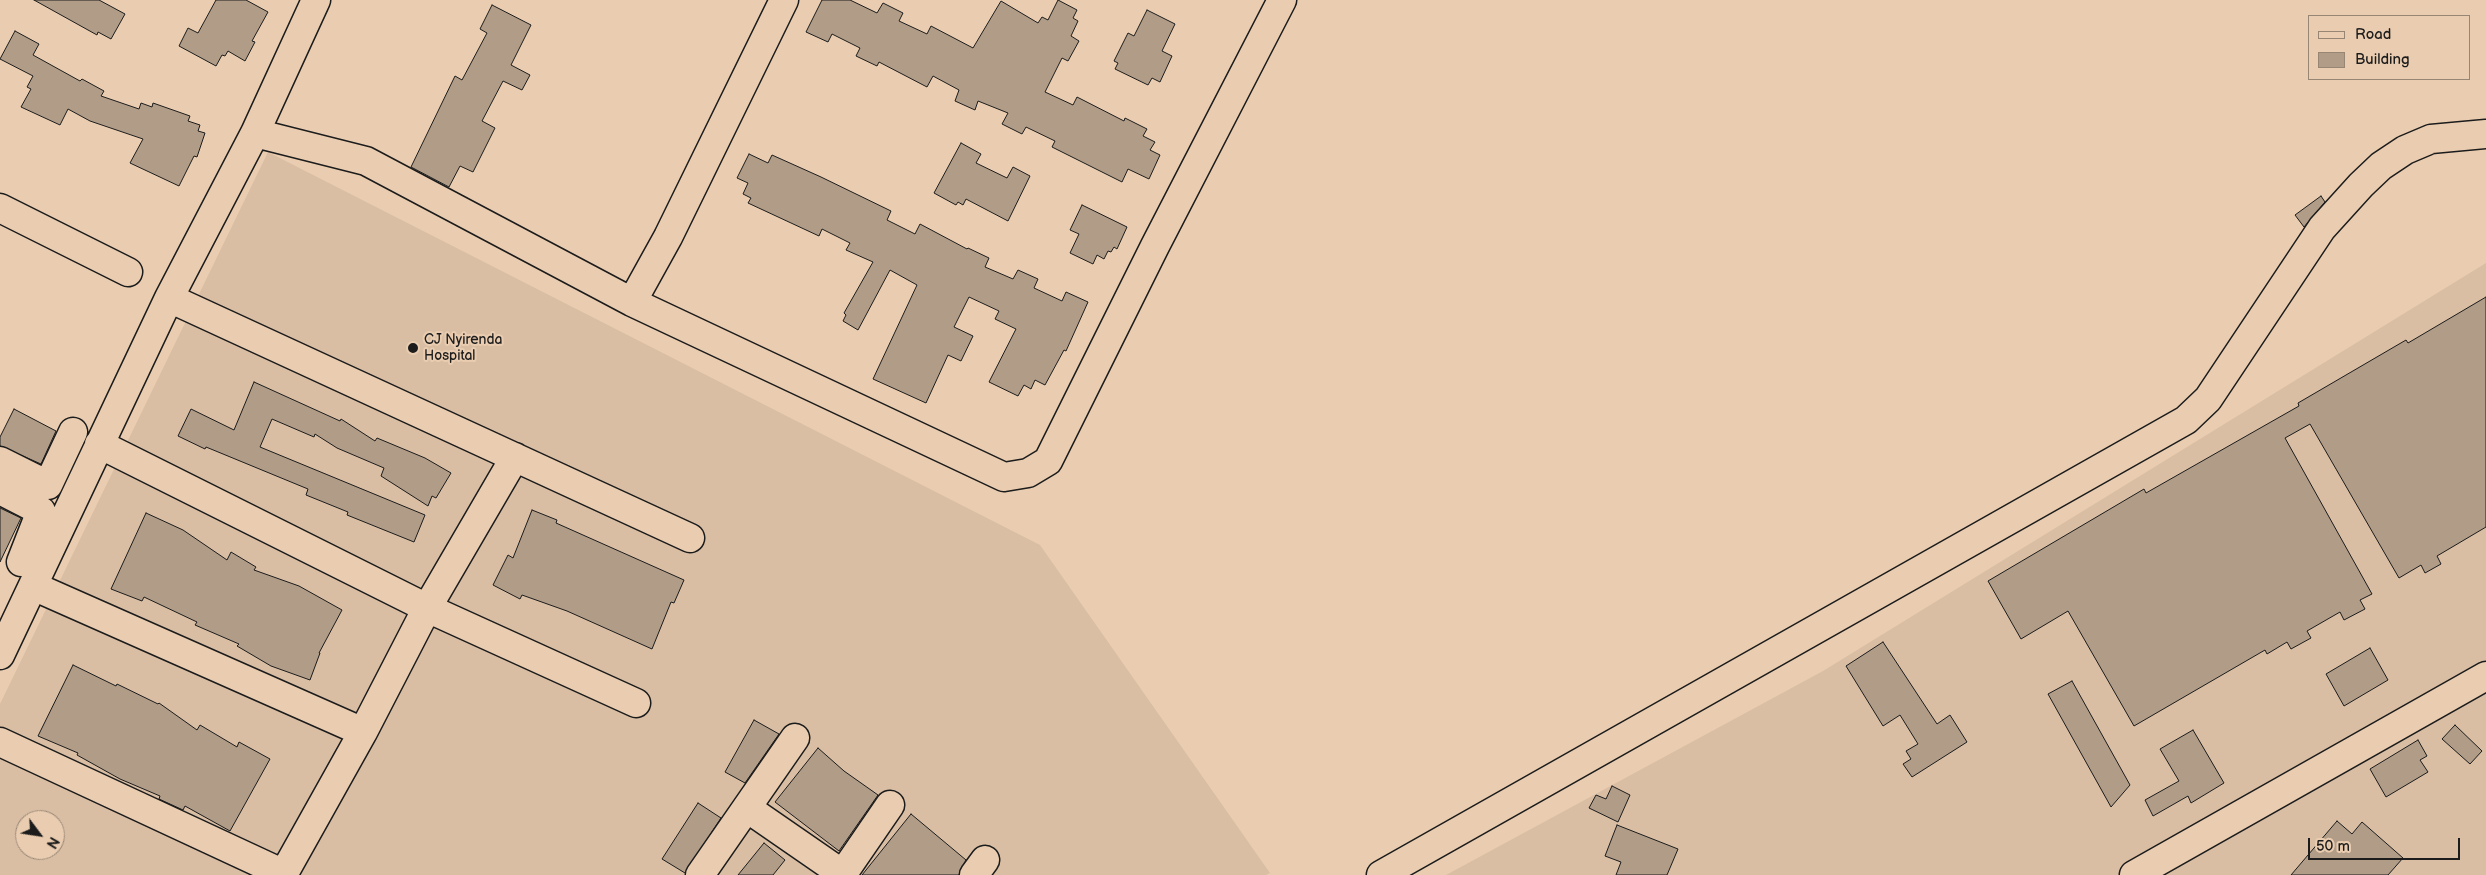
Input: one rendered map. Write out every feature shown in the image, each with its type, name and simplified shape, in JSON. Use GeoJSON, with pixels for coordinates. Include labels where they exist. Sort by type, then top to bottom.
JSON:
{"type":"FeatureCollection","features":[{"type":"Feature","properties":{"kind":"street"},"geometry":{"type":"LineString","coordinates":[[27,574],[99,444],[169,298],[255,132],[316,0]]}},
{"type":"Feature","properties":{"kind":"street"},"geometry":{"type":"LineString","coordinates":[[632,302],[668,238],[784,0]]}},
{"type":"Feature","properties":{"kind":"street"},"geometry":{"type":"LineString","coordinates":[[255,132],[366,161],[632,302],[1004,477],[1028,473],[1048,461],[1282,0]]}},
{"type":"Feature","properties":{"kind":"street"},"geometry":{"type":"LineString","coordinates":[[1381,875],[2186,420],[2208,400],[2322,228],[2361,185],[2405,150],[2431,139],[2486,134]]}},
{"type":"Feature","properties":{"kind":"street"},"geometry":{"type":"LineString","coordinates":[[0,208],[128,272]]}},
{"type":"Feature","properties":{"kind":"street"},"geometry":{"type":"LineString","coordinates":[[169,298],[690,538]]}},
{"type":"Feature","properties":{"kind":"street"},"geometry":{"type":"LineString","coordinates":[[0,461],[48,485],[73,432]]}},
{"type":"Feature","properties":{"kind":"street"},"geometry":{"type":"LineString","coordinates":[[99,444],[427,608],[636,703]]}},
{"type":"Feature","properties":{"kind":"street"},"geometry":{"type":"LineString","coordinates":[[0,742],[284,875],[363,732],[427,608],[515,456]]}},
{"type":"Feature","properties":{"kind":"street"},"geometry":{"type":"LineString","coordinates":[[0,490],[41,511],[27,574],[0,655]]}},
{"type":"Feature","properties":{"kind":"street"},"geometry":{"type":"LineString","coordinates":[[27,574],[363,732]]}},
{"type":"Feature","properties":{"kind":"street"},"geometry":{"type":"LineString","coordinates":[[2134,875],[2486,676]]}},
{"type":"Feature","properties":{"kind":"street"},"geometry":{"type":"LineString","coordinates":[[700,875],[795,738]]}},
{"type":"Feature","properties":{"kind":"street"},"geometry":{"type":"LineString","coordinates":[[748,808],[843,875],[890,805]]}},
{"type":"Feature","properties":{"kind":"shaded area","name":"CJ Nyirenda Hospital"},"geometry":{"type":"Polygon","coordinates":[[[268,152],[1040,545],[1270,873],[1266,875],[0,875],[0,704],[268,152]]]}},
{"type":"Feature","properties":{"kind":"shaded area"},"geometry":{"type":"Polygon","coordinates":[[[2486,263],[2486,875],[1446,875],[1823,671],[2486,263]]]}},
{"type":"Feature","properties":{"kind":"building"},"geometry":{"type":"Polygon","coordinates":[[[34,0],[99,0],[125,14],[111,39],[98,32],[97,35],[34,0]]]}},
{"type":"Feature","properties":{"kind":"building"},"geometry":{"type":"Polygon","coordinates":[[[216,0],[246,0],[268,12],[252,41],[255,42],[245,61],[228,51],[225,56],[222,55],[216,66],[179,46],[188,28],[198,33],[216,0]]]}},
{"type":"Feature","properties":{"kind":"building"},"geometry":{"type":"Polygon","coordinates":[[[822,0],[850,0],[877,13],[883,3],[903,13],[899,21],[927,34],[931,26],[973,48],[1001,1],[1038,23],[1042,17],[1048,20],[1058,0],[1077,10],[1073,18],[1078,21],[1071,36],[1079,41],[1068,61],[1062,58],[1045,92],[1073,105],[1077,97],[1124,121],[1125,118],[1147,129],[1143,136],[1155,142],[1150,150],[1160,155],[1149,179],[1128,169],[1122,182],[1052,147],[1055,141],[1026,127],[1022,134],[1002,124],[1008,113],[978,101],[975,110],[955,101],[959,90],[933,76],[927,87],[879,62],[877,66],[856,56],[860,48],[832,34],[828,42],[806,32],[822,0]]]}},
{"type":"Feature","properties":{"kind":"building"},"geometry":{"type":"Polygon","coordinates":[[[492,5],[531,25],[511,65],[530,75],[522,90],[503,81],[482,121],[495,128],[473,172],[460,166],[449,187],[411,167],[455,76],[462,80],[487,33],[480,29],[492,5]]]}},
{"type":"Feature","properties":{"kind":"building"},"geometry":{"type":"Polygon","coordinates":[[[1147,10],[1175,24],[1162,51],[1172,56],[1160,82],[1152,78],[1148,85],[1115,69],[1118,63],[1114,61],[1128,33],[1134,36],[1147,10]]]}},
{"type":"Feature","properties":{"kind":"building"},"geometry":{"type":"Polygon","coordinates":[[[15,31],[39,44],[33,55],[80,81],[82,79],[104,91],[101,96],[139,109],[141,103],[152,107],[153,103],[190,116],[188,121],[200,125],[198,131],[205,133],[197,157],[194,156],[179,186],[130,163],[143,139],[90,121],[68,109],[60,125],[21,107],[31,89],[27,87],[33,76],[0,59],[15,31]]]}},
{"type":"Feature","properties":{"kind":"building"},"geometry":{"type":"Polygon","coordinates":[[[961,143],[981,154],[976,163],[1007,178],[1013,167],[1030,176],[1008,221],[966,199],[963,205],[958,202],[956,205],[934,193],[961,143]]]}},
{"type":"Feature","properties":{"kind":"building"},"geometry":{"type":"Polygon","coordinates":[[[749,154],[768,163],[772,155],[821,177],[891,211],[887,220],[915,234],[920,224],[967,249],[989,258],[985,267],[1013,279],[1018,270],[1038,279],[1034,288],[1062,301],[1066,292],[1088,302],[1066,351],[1064,350],[1045,385],[1035,380],[1031,389],[1024,385],[1018,396],[989,382],[1016,329],[995,319],[999,311],[969,297],[954,327],[973,336],[961,361],[948,355],[926,403],[873,379],[917,285],[890,270],[858,330],[843,321],[846,315],[844,313],[873,262],[846,250],[850,243],[822,229],[819,236],[748,203],[751,198],[743,194],[748,183],[737,178],[749,154]]]}},
{"type":"Feature","properties":{"kind":"building"},"geometry":{"type":"Polygon","coordinates":[[[2321,196],[2325,202],[2304,227],[2295,215],[2321,196]]]}},
{"type":"Feature","properties":{"kind":"building"},"geometry":{"type":"Polygon","coordinates":[[[1082,205],[1127,227],[1117,249],[1114,247],[1111,252],[1108,251],[1104,259],[1097,255],[1093,264],[1070,253],[1079,234],[1070,230],[1082,205]]]}},
{"type":"Feature","properties":{"kind":"building"},"geometry":{"type":"Polygon","coordinates":[[[2486,297],[2486,527],[2437,556],[2441,564],[2425,573],[2421,565],[2399,578],[2310,424],[2285,438],[2372,594],[2360,600],[2365,609],[2344,620],[2340,612],[2307,631],[2311,638],[2291,649],[2287,642],[2267,654],[2265,650],[2134,726],[2068,611],[2021,639],[1988,581],[2144,489],[2146,493],[2299,406],[2298,403],[2406,340],[2408,343],[2486,297]]]}},
{"type":"Feature","properties":{"kind":"building"},"geometry":{"type":"Polygon","coordinates":[[[254,382],[340,421],[341,419],[375,441],[377,438],[425,458],[451,473],[436,498],[432,496],[428,506],[381,476],[384,468],[337,448],[315,434],[314,437],[272,419],[260,447],[425,515],[414,542],[347,515],[348,512],[306,495],[308,489],[206,447],[205,449],[178,436],[191,409],[234,430],[254,382]]]}},
{"type":"Feature","properties":{"kind":"building"},"geometry":{"type":"Polygon","coordinates":[[[14,409],[56,431],[41,464],[0,446],[0,437],[14,409]]]}},
{"type":"Feature","properties":{"kind":"building"},"geometry":{"type":"Polygon","coordinates":[[[0,508],[21,518],[0,562],[0,508]]]}},
{"type":"Feature","properties":{"kind":"building"},"geometry":{"type":"Polygon","coordinates":[[[532,510],[557,520],[556,523],[684,580],[674,603],[671,602],[652,649],[567,611],[522,595],[520,599],[493,585],[508,555],[513,558],[532,510]]]}},
{"type":"Feature","properties":{"kind":"building"},"geometry":{"type":"Polygon","coordinates":[[[146,513],[183,530],[227,560],[231,552],[256,567],[254,570],[299,586],[342,610],[319,653],[310,680],[271,666],[237,646],[239,644],[195,625],[197,622],[144,597],[142,601],[111,589],[146,513]]]}},
{"type":"Feature","properties":{"kind":"building"},"geometry":{"type":"Polygon","coordinates":[[[1883,642],[1937,724],[1950,715],[1967,742],[1912,777],[1903,764],[1911,759],[1906,751],[1918,744],[1900,715],[1883,726],[1846,666],[1883,642]]]}},
{"type":"Feature","properties":{"kind":"building"},"geometry":{"type":"Polygon","coordinates":[[[2370,648],[2388,680],[2344,706],[2326,674],[2370,648]]]}},
{"type":"Feature","properties":{"kind":"building"},"geometry":{"type":"Polygon","coordinates":[[[73,665],[116,686],[117,684],[159,703],[197,730],[200,725],[237,747],[239,742],[270,759],[230,831],[185,806],[183,810],[159,799],[160,796],[120,779],[77,755],[78,753],[38,736],[73,665]]]}},
{"type":"Feature","properties":{"kind":"building"},"geometry":{"type":"Polygon","coordinates":[[[2072,681],[2130,785],[2111,807],[2048,694],[2072,681]]]}},
{"type":"Feature","properties":{"kind":"building"},"geometry":{"type":"Polygon","coordinates":[[[754,720],[779,734],[745,783],[725,772],[754,720]]]}},
{"type":"Feature","properties":{"kind":"building"},"geometry":{"type":"Polygon","coordinates":[[[2455,725],[2482,751],[2470,764],[2442,739],[2455,725]]]}},
{"type":"Feature","properties":{"kind":"building"},"geometry":{"type":"Polygon","coordinates":[[[2193,730],[2224,783],[2191,803],[2188,796],[2153,816],[2145,800],[2179,781],[2160,749],[2193,730]]]}},
{"type":"Feature","properties":{"kind":"building"},"geometry":{"type":"Polygon","coordinates":[[[2418,740],[2427,756],[2420,760],[2428,772],[2386,797],[2370,769],[2418,740]]]}},
{"type":"Feature","properties":{"kind":"building"},"geometry":{"type":"Polygon","coordinates":[[[818,748],[844,771],[878,795],[839,851],[775,802],[818,748]]]}},
{"type":"Feature","properties":{"kind":"building"},"geometry":{"type":"Polygon","coordinates":[[[1612,786],[1630,795],[1618,822],[1589,808],[1596,795],[1606,799],[1612,786]]]}},
{"type":"Feature","properties":{"kind":"building"},"geometry":{"type":"Polygon","coordinates":[[[698,803],[721,818],[685,873],[662,859],[698,803]]]}},
{"type":"Feature","properties":{"kind":"building"},"geometry":{"type":"Polygon","coordinates":[[[911,814],[966,860],[959,875],[862,875],[911,814]]]}},
{"type":"Feature","properties":{"kind":"building"},"geometry":{"type":"Polygon","coordinates":[[[2337,821],[2352,834],[2362,822],[2403,858],[2388,875],[2291,875],[2337,821]]]}},
{"type":"Feature","properties":{"kind":"building"},"geometry":{"type":"Polygon","coordinates":[[[1617,825],[1678,849],[1667,875],[1616,875],[1621,862],[1605,856],[1617,825]]]}},
{"type":"Feature","properties":{"kind":"building"},"geometry":{"type":"Polygon","coordinates":[[[764,843],[785,860],[773,875],[738,875],[764,843]]]}},
{"type":"Feature","properties":{"kind":"place","name":"CJ Nyirenda Hospital"},"geometry":{"type":"Point","coordinates":[413,348]}}]}
